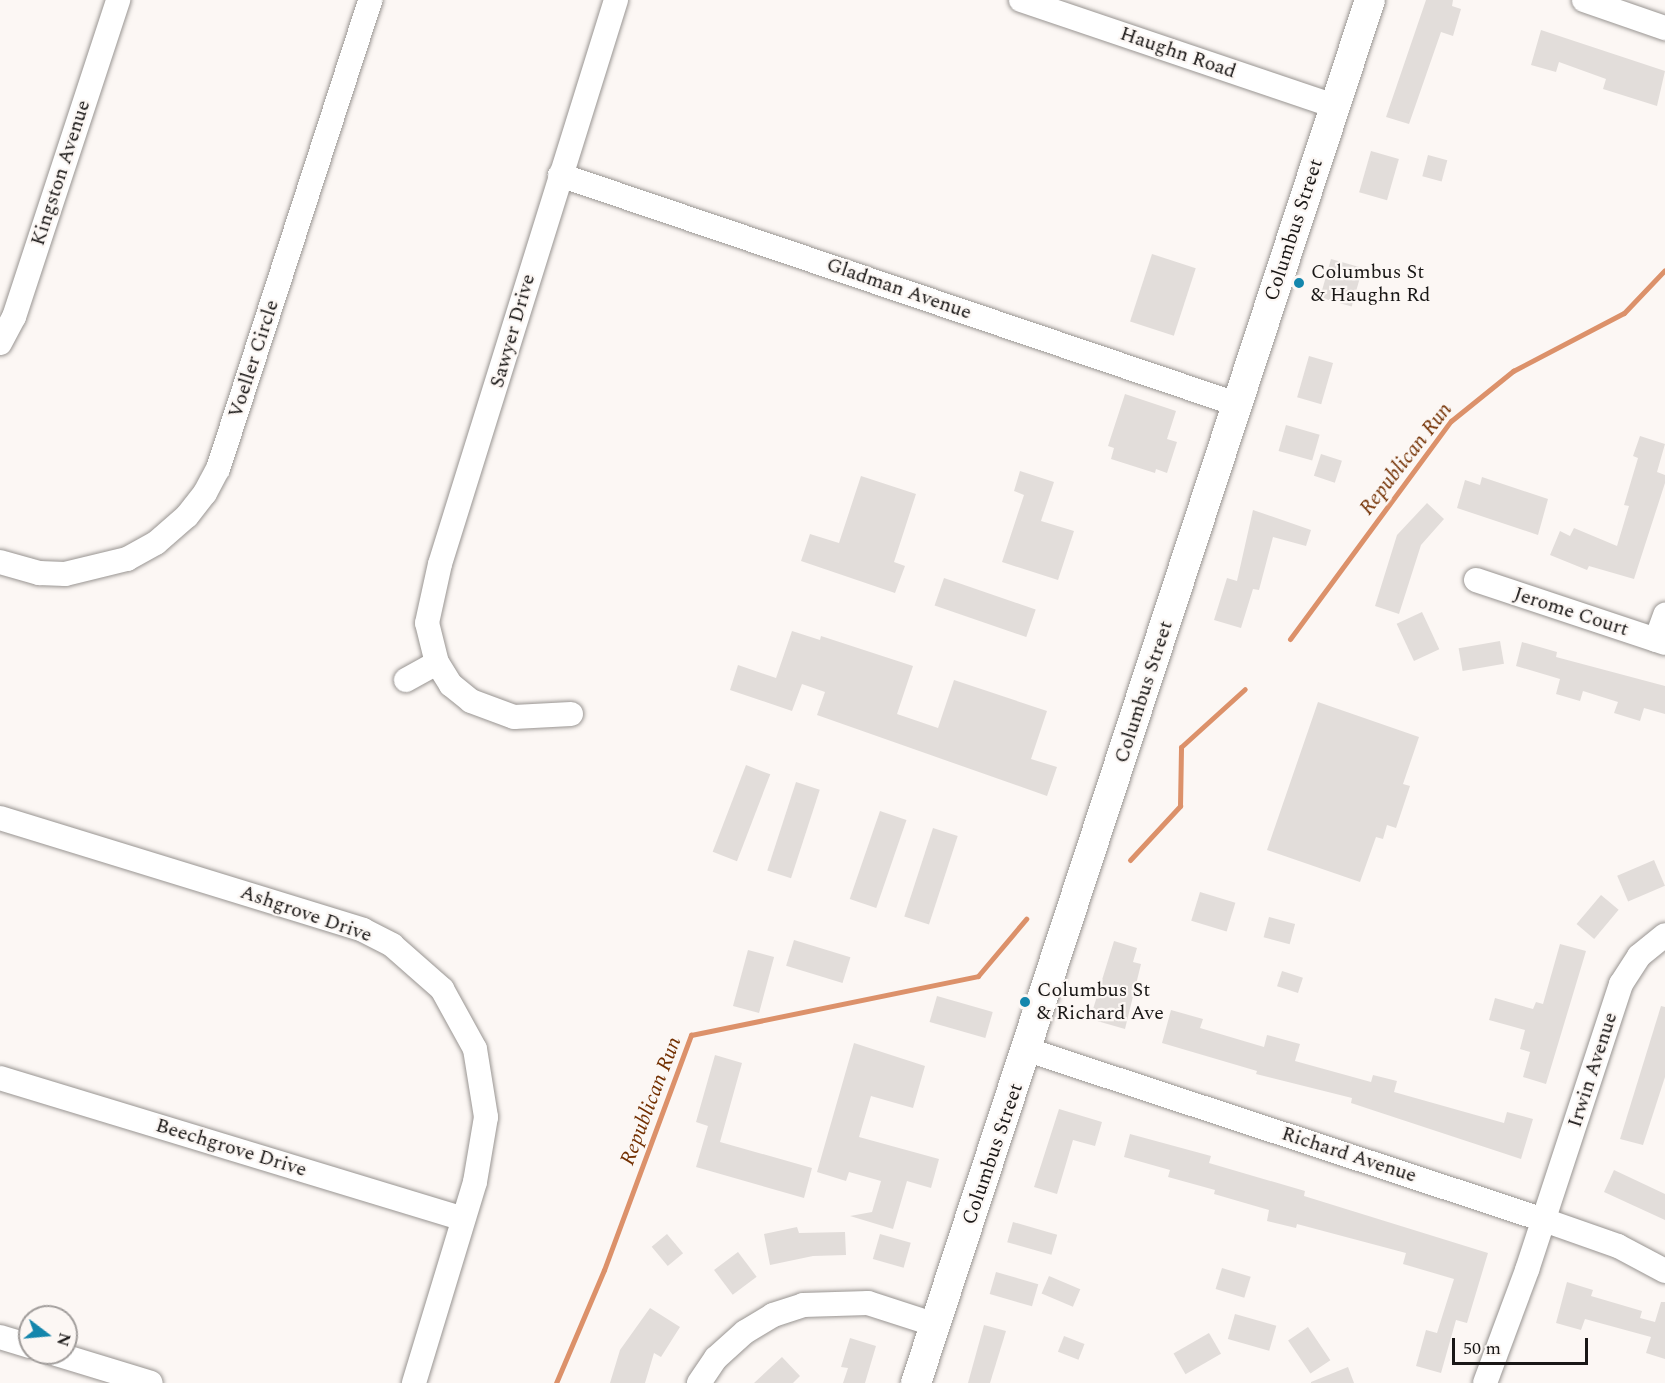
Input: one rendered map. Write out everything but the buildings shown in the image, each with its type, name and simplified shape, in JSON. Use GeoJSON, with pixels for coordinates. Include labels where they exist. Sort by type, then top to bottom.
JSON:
{"type":"FeatureCollection","features":[{"type":"Feature","properties":{"kind":"main road","name":"Columbus Street"},"geometry":{"type":"LineString","coordinates":[[916,1383],[1028,1050],[1236,404],[1370,0]]}},
{"type":"Feature","properties":{"kind":"street","name":"Kingston Avenue"},"geometry":{"type":"LineString","coordinates":[[0,343],[14,317],[118,0]]}},
{"type":"Feature","properties":{"kind":"street","name":"Voeller Circle"},"geometry":{"type":"LineString","coordinates":[[0,562],[39,573],[65,574],[127,559],[156,543],[187,516],[205,493],[218,469],[370,0]]}},
{"type":"Feature","properties":{"kind":"street","name":"Sawyer Drive"},"geometry":{"type":"LineString","coordinates":[[437,663],[428,636],[429,608],[560,175],[616,0]]}},
{"type":"Feature","properties":{"kind":"street","name":"Haughn Road"},"geometry":{"type":"LineString","coordinates":[[1021,0],[1334,106]]}},
{"type":"Feature","properties":{"kind":"street"},"geometry":{"type":"LineString","coordinates":[[1584,0],[1665,28]]}},
{"type":"Feature","properties":{"kind":"street","name":"Gladman Avenue"},"geometry":{"type":"LineString","coordinates":[[560,175],[1236,404]]}},
{"type":"Feature","properties":{"kind":"street","name":"Jerome Court"},"geometry":{"type":"LineString","coordinates":[[1476,580],[1661,641]]}},
{"type":"Feature","properties":{"kind":"street"},"geometry":{"type":"LineString","coordinates":[[1661,641],[1665,615]]}},
{"type":"Feature","properties":{"kind":"street"},"geometry":{"type":"LineString","coordinates":[[406,680],[437,663],[461,694],[493,711],[514,717],[571,714]]}},
{"type":"Feature","properties":{"kind":"street","name":"Ashgrove Drive"},"geometry":{"type":"LineString","coordinates":[[0,818],[363,930],[392,945],[418,965],[442,989],[475,1049],[483,1085],[483,1151],[414,1383]]}},
{"type":"Feature","properties":{"kind":"street","name":"Irwin Avenue"},"geometry":{"type":"LineString","coordinates":[[1485,1383],[1544,1220],[1621,984],[1639,956],[1665,935]]}},
{"type":"Feature","properties":{"kind":"street","name":"Richard Avenue"},"geometry":{"type":"LineString","coordinates":[[1028,1050],[1544,1220],[1618,1246],[1665,1271]]}},
{"type":"Feature","properties":{"kind":"street","name":"Beechgrove Drive"},"geometry":{"type":"LineString","coordinates":[[0,1078],[462,1218]]}},
{"type":"Feature","properties":{"kind":"street"},"geometry":{"type":"LineString","coordinates":[[699,1383],[716,1358],[744,1332],[773,1316],[803,1305],[868,1303],[936,1325]]}},
{"type":"Feature","properties":{"kind":"street"},"geometry":{"type":"LineString","coordinates":[[0,1337],[18,1342]]}},
{"type":"Feature","properties":{"kind":"street"},"geometry":{"type":"LineString","coordinates":[[78,1361],[151,1383]]}},
{"type":"Feature","properties":{"kind":"waterway","name":"Republican Run"},"geometry":{"type":"LineString","coordinates":[[1290,639],[1451,421],[1513,371],[1624,313],[1665,270]]}},
{"type":"Feature","properties":{"kind":"waterway","name":"Republican Run"},"geometry":{"type":"LineString","coordinates":[[1130,860],[1180,806],[1181,747],[1245,689]]}},
{"type":"Feature","properties":{"kind":"waterway","name":"Republican Run"},"geometry":{"type":"LineString","coordinates":[[556,1383],[604,1270],[691,1035],[978,976],[1026,919]]}},
{"type":"Feature","properties":{"kind":"place","name":"Columbus St & Haughn Rd"},"geometry":{"type":"Point","coordinates":[1299,283]}},
{"type":"Feature","properties":{"kind":"place","name":"Columbus St & Richard Ave"},"geometry":{"type":"Point","coordinates":[1025,1002]}}]}
